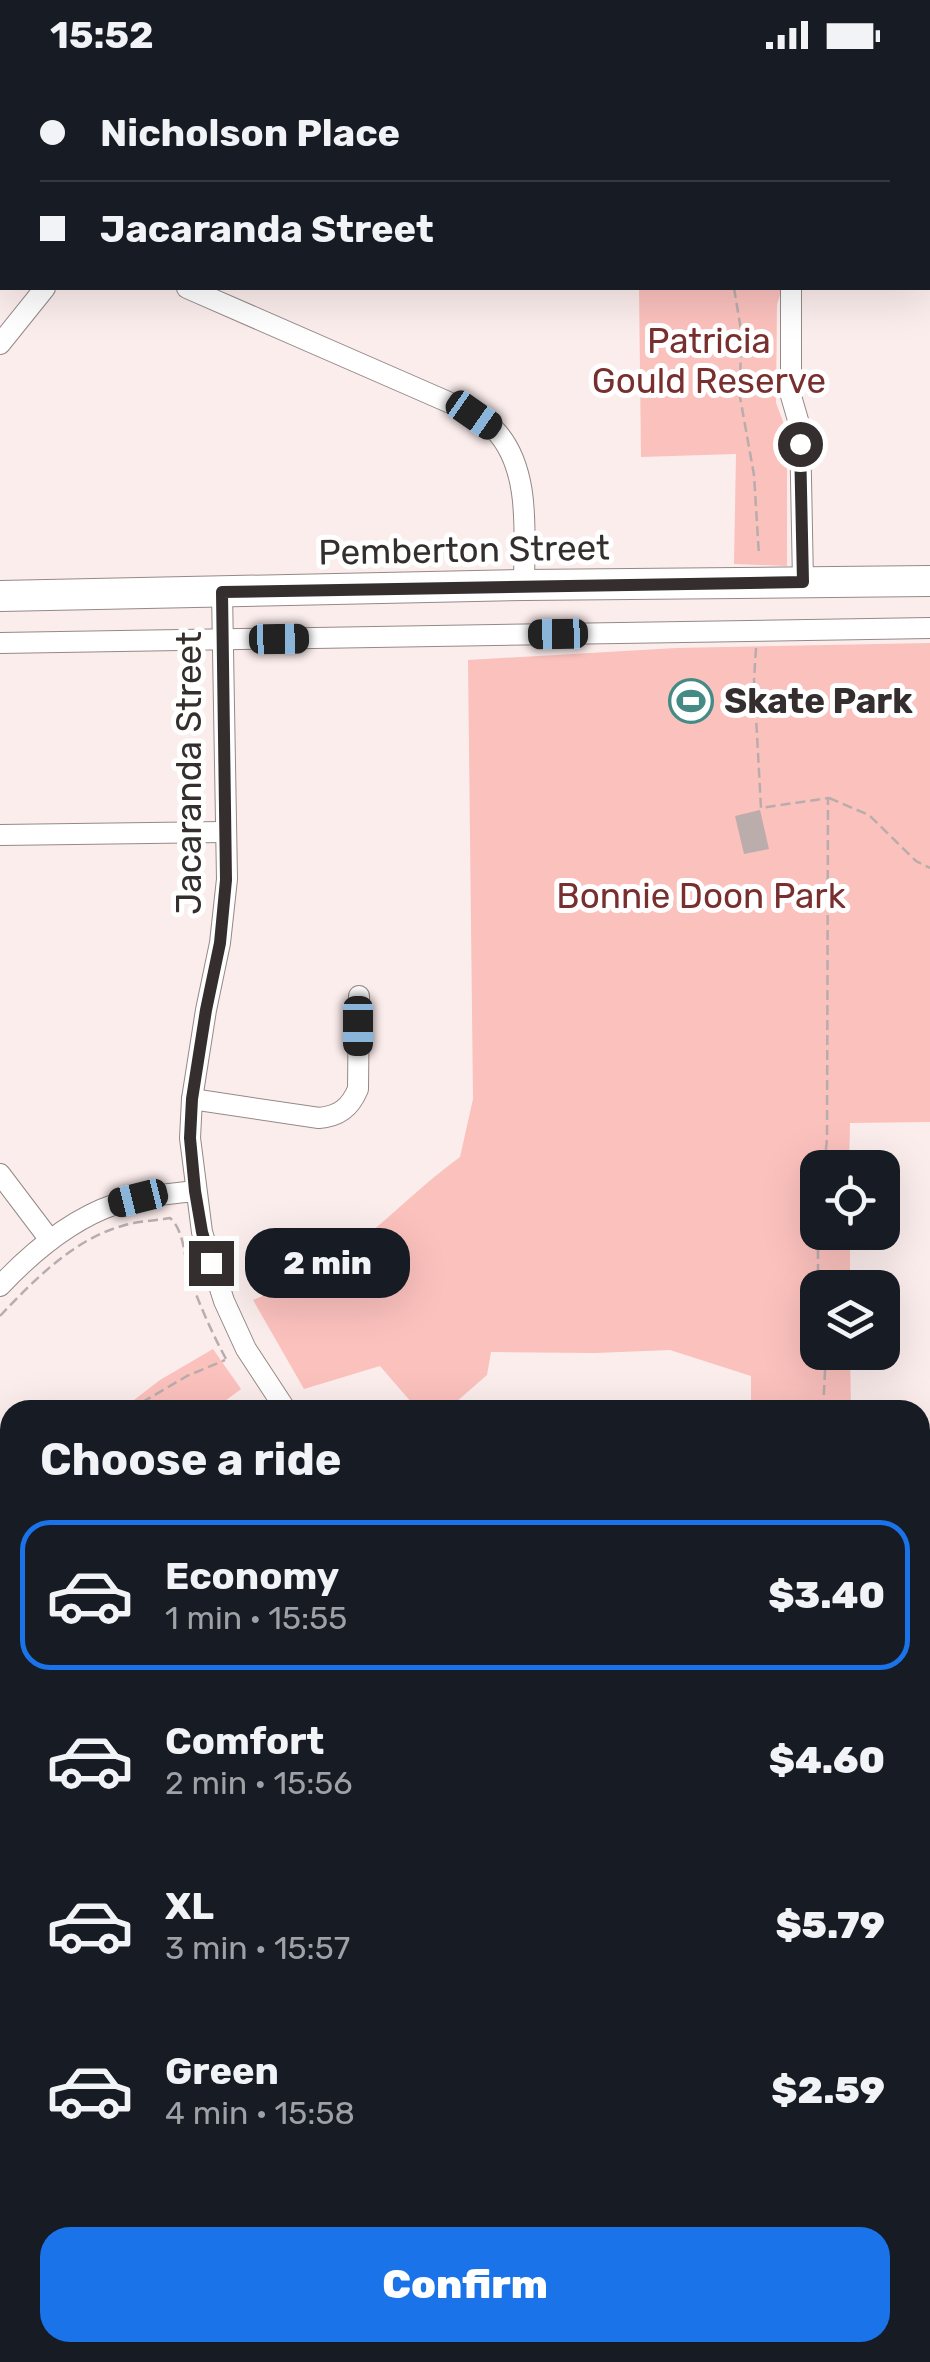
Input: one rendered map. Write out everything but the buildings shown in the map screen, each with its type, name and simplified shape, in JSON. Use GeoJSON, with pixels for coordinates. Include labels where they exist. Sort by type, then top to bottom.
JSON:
{"type":"FeatureCollection","features":[{"type":"Feature","properties":{"kind":"main road","name":"Pemberton Street"},"geometry":{"type":"LineString","coordinates":[[0,596],[930,581]]}},
{"type":"Feature","properties":{"kind":"street"},"geometry":{"type":"LineString","coordinates":[[0,344],[42,290]]}},
{"type":"Feature","properties":{"kind":"street"},"geometry":{"type":"LineString","coordinates":[[192,290],[454,405],[493,428],[509,448],[520,481],[524,586]]}},
{"type":"Feature","properties":{"kind":"street"},"geometry":{"type":"LineString","coordinates":[[791,290],[790,384],[800,427],[803,582]]}},
{"type":"Feature","properties":{"kind":"street","name":"Jacaranda Street"},"geometry":{"type":"LineString","coordinates":[[222,592],[225,908],[192,1099],[190,1138],[195,1191],[211,1263],[246,1349],[279,1400]]}},
{"type":"Feature","properties":{"kind":"street"},"geometry":{"type":"LineString","coordinates":[[0,643],[930,628]]}},
{"type":"Feature","properties":{"kind":"street"},"geometry":{"type":"LineString","coordinates":[[0,835],[224,832]]}},
{"type":"Feature","properties":{"kind":"street"},"geometry":{"type":"LineString","coordinates":[[192,1099],[319,1118],[347,1108],[358,1089],[359,996]]}},
{"type":"Feature","properties":{"kind":"street"},"geometry":{"type":"LineString","coordinates":[[0,1174],[50,1240]]}},
{"type":"Feature","properties":{"kind":"street"},"geometry":{"type":"LineString","coordinates":[[0,1286],[50,1240],[81,1218],[138,1198],[195,1191]]}},
{"type":"Feature","properties":{"kind":"path"},"geometry":{"type":"LineString","coordinates":[[734,290],[741,330],[740,397],[754,476],[759,562]]}},
{"type":"Feature","properties":{"kind":"path"},"geometry":{"type":"LineString","coordinates":[[758,630],[754,680],[761,808],[828,798],[869,815],[916,861],[930,868]]}},
{"type":"Feature","properties":{"kind":"path"},"geometry":{"type":"LineString","coordinates":[[826,1150],[828,798]]}},
{"type":"Feature","properties":{"kind":"path"},"geometry":{"type":"LineString","coordinates":[[0,1316],[69,1254],[96,1236],[122,1225],[170,1218],[178,1226],[189,1274],[226,1359]]}},
{"type":"Feature","properties":{"kind":"path"},"geometry":{"type":"LineString","coordinates":[[146,1400],[246,1349]]}},
{"type":"Feature","properties":{"kind":"path"},"geometry":{"type":"LineString","coordinates":[[823,1400],[825,1370]]}},
{"type":"Feature","properties":{"kind":"green space","name":"Patricia Gould Reserve"},"geometry":{"type":"Polygon","coordinates":[[[639,290],[781,290],[777,305],[776,403],[787,432],[787,566],[734,564],[736,454],[641,457],[639,290]]]}},
{"type":"Feature","properties":{"kind":"green space","name":"Bonnie Doon Park"},"geometry":{"type":"Polygon","coordinates":[[[930,643],[930,1122],[850,1123],[849,1150],[800,1150],[800,1250],[850,1250],[850,1270],[800,1270],[800,1370],[850,1370],[851,1400],[751,1400],[751,1376],[670,1350],[491,1352],[487,1375],[458,1400],[409,1400],[380,1366],[304,1389],[253,1300],[325,1267],[460,1157],[473,1099],[468,660],[676,648],[930,643]]]}},
{"type":"Feature","properties":{"kind":"green space"},"geometry":{"type":"Polygon","coordinates":[[[213,1349],[241,1389],[226,1400],[134,1400],[213,1349]]]}},
{"type":"Feature","properties":{"kind":"place","name":"Skate Park"},"geometry":{"type":"Point","coordinates":[691,701]}},
{"type":"Feature","properties":{"kind":"route"},"geometry":{"type":"LineString","coordinates":[[211,1263],[195,1191],[190,1138],[192,1099],[225,908],[222,592],[803,582],[800,444]]}}]}
